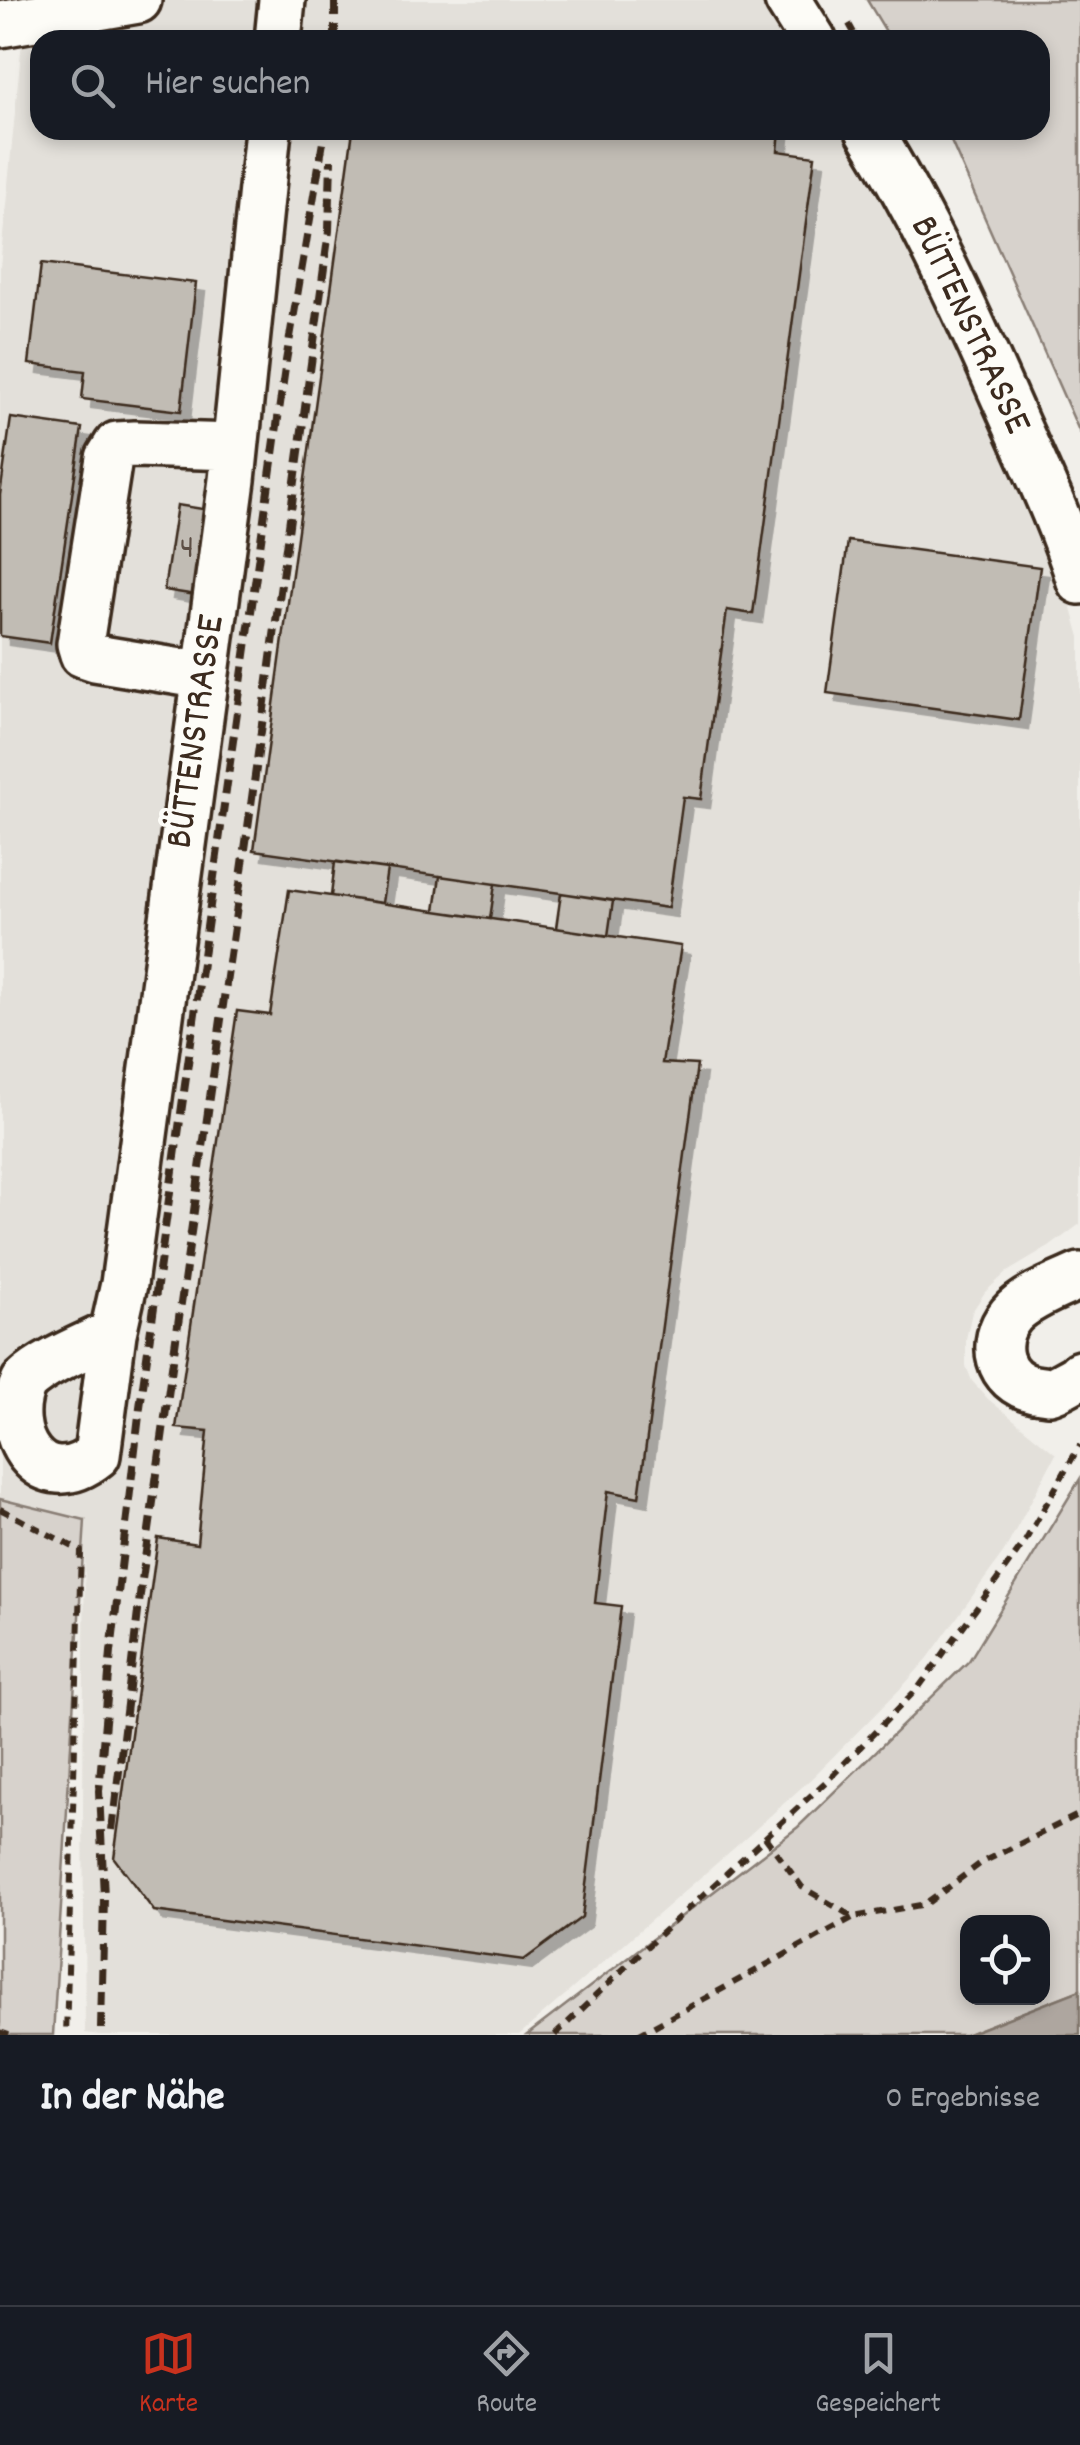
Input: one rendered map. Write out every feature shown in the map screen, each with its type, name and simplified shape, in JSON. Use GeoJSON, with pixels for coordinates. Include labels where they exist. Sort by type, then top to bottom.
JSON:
{"type":"FeatureCollection","features":[{"type":"Feature","properties":{"kind":"street"},"geometry":{"type":"LineString","coordinates":[[0,24],[138,0]]}},
{"type":"Feature","properties":{"kind":"street"},"geometry":{"type":"LineString","coordinates":[[279,30],[282,0]]}},
{"type":"Feature","properties":{"kind":"street"},"geometry":{"type":"LineString","coordinates":[[788,0],[807,30]]}},
{"type":"Feature","properties":{"kind":"street","name":"BÜTTENSTRASSE"},"geometry":{"type":"LineString","coordinates":[[113,1332],[126,1264],[206,676],[235,448],[267,140]]}},
{"type":"Feature","properties":{"kind":"street","name":"BÜTTENSTRASSE"},"geometry":{"type":"LineString","coordinates":[[875,140],[964,308],[1066,539],[1080,582]]}},
{"type":"Feature","properties":{"kind":"street"},"geometry":{"type":"LineString","coordinates":[[206,676],[95,658],[82,654],[80,644],[108,458],[117,445],[235,448]]}},
{"type":"Feature","properties":{"kind":"street"},"geometry":{"type":"LineString","coordinates":[[1080,1276],[1014,1310],[1002,1328],[998,1347],[1003,1368],[1019,1386],[1048,1392],[1080,1374]]}},
{"type":"Feature","properties":{"kind":"path"},"geometry":{"type":"LineString","coordinates":[[555,2035],[832,1776],[919,1686],[1024,1543],[1080,1445]]}},
{"type":"Feature","properties":{"kind":"path"},"geometry":{"type":"LineString","coordinates":[[0,1509],[81,1551],[66,2035]]}},
{"type":"Feature","properties":{"kind":"path"},"geometry":{"type":"LineString","coordinates":[[638,2035],[854,1917],[926,1904],[981,1863],[1080,1814]]}},
{"type":"Feature","properties":{"kind":"path"},"geometry":{"type":"LineString","coordinates":[[765,1837],[802,1887],[854,1917]]}},
{"type":"Feature","properties":{"kind":"path"},"geometry":{"type":"LineString","coordinates":[[0,2032],[8,2035]]}},
{"type":"Feature","properties":{"kind":"shaded area"},"geometry":{"type":"Polygon","coordinates":[[[26,0],[782,0],[801,30],[30,30],[30,140],[861,140],[1057,556],[1080,637],[1080,1224],[1007,1272],[985,1292],[972,1312],[966,1339],[966,1366],[972,1381],[988,1399],[1056,1454],[1004,1552],[928,1658],[903,1686],[813,1777],[519,2035],[85,2033],[85,1521],[0,1499],[0,266],[26,0]]]}},
{"type":"Feature","properties":{"kind":"shaded area"},"geometry":{"type":"Polygon","coordinates":[[[867,0],[1080,0],[1080,433],[950,140],[1050,140],[1050,30],[885,30],[867,0]]]}},
{"type":"Feature","properties":{"kind":"shaded area"},"geometry":{"type":"Polygon","coordinates":[[[1080,1479],[1080,1990],[1050,2002],[1050,1915],[960,1915],[960,2005],[1042,2005],[965,2035],[527,2035],[798,1827],[969,1661],[1080,1479]]]}},
{"type":"Feature","properties":{"kind":"shaded area"},"geometry":{"type":"Polygon","coordinates":[[[0,1499],[85,1520],[53,2035],[0,2035],[0,1499]]]}},
{"type":"Feature","properties":{"kind":"shaded area"},"geometry":{"type":"Polygon","coordinates":[[[1080,1990],[1080,2035],[965,2035],[1050,2005],[1080,1990]]]}},
{"type":"Feature","properties":{"kind":"building"},"geometry":{"type":"Polygon","coordinates":[[[352,140],[779,140],[778,151],[815,156],[753,614],[727,610],[701,799],[683,797],[668,908],[254,850],[352,140]]]}},
{"type":"Feature","properties":{"kind":"building"},"geometry":{"type":"Polygon","coordinates":[[[41,264],[196,283],[181,411],[82,399],[85,371],[29,364],[41,264]]]}},
{"type":"Feature","properties":{"kind":"building"},"geometry":{"type":"Polygon","coordinates":[[[11,418],[82,428],[50,643],[0,636],[0,495],[11,418]]]}},
{"type":"Feature","properties":{"kind":"building"},"geometry":{"type":"Polygon","coordinates":[[[177,505],[209,510],[196,595],[164,590],[177,505]]]}},
{"type":"Feature","properties":{"kind":"building"},"geometry":{"type":"Polygon","coordinates":[[[848,541],[1040,567],[1019,720],[827,693],[848,541]]]}},
{"type":"Feature","properties":{"kind":"building"},"geometry":{"type":"Polygon","coordinates":[[[335,862],[387,869],[382,903],[331,896],[335,862]]]}},
{"type":"Feature","properties":{"kind":"building"},"geometry":{"type":"Polygon","coordinates":[[[440,876],[495,884],[490,919],[435,911],[440,876]]]}},
{"type":"Feature","properties":{"kind":"building"},"geometry":{"type":"Polygon","coordinates":[[[289,890],[681,946],[662,1063],[697,1065],[639,1497],[608,1491],[595,1603],[621,1606],[582,1917],[524,1960],[154,1911],[114,1858],[158,1538],[197,1544],[208,1431],[176,1428],[237,1011],[270,1015],[289,890]]]}},
{"type":"Feature","properties":{"kind":"building"},"geometry":{"type":"Polygon","coordinates":[[[561,893],[613,901],[608,936],[556,928],[561,893]]]}},
{"type":"Feature","properties":{"kind":"railway"},"geometry":{"type":"LineString","coordinates":[[335,0],[335,30]]}},
{"type":"Feature","properties":{"kind":"railway"},"geometry":{"type":"LineString","coordinates":[[101,2029],[104,1897],[99,1791],[111,1652],[140,1407],[286,361],[323,140]]}},
{"type":"Feature","properties":{"kind":"railway"},"geometry":{"type":"LineString","coordinates":[[112,1830],[141,1587],[329,231],[331,160]]}}]}
